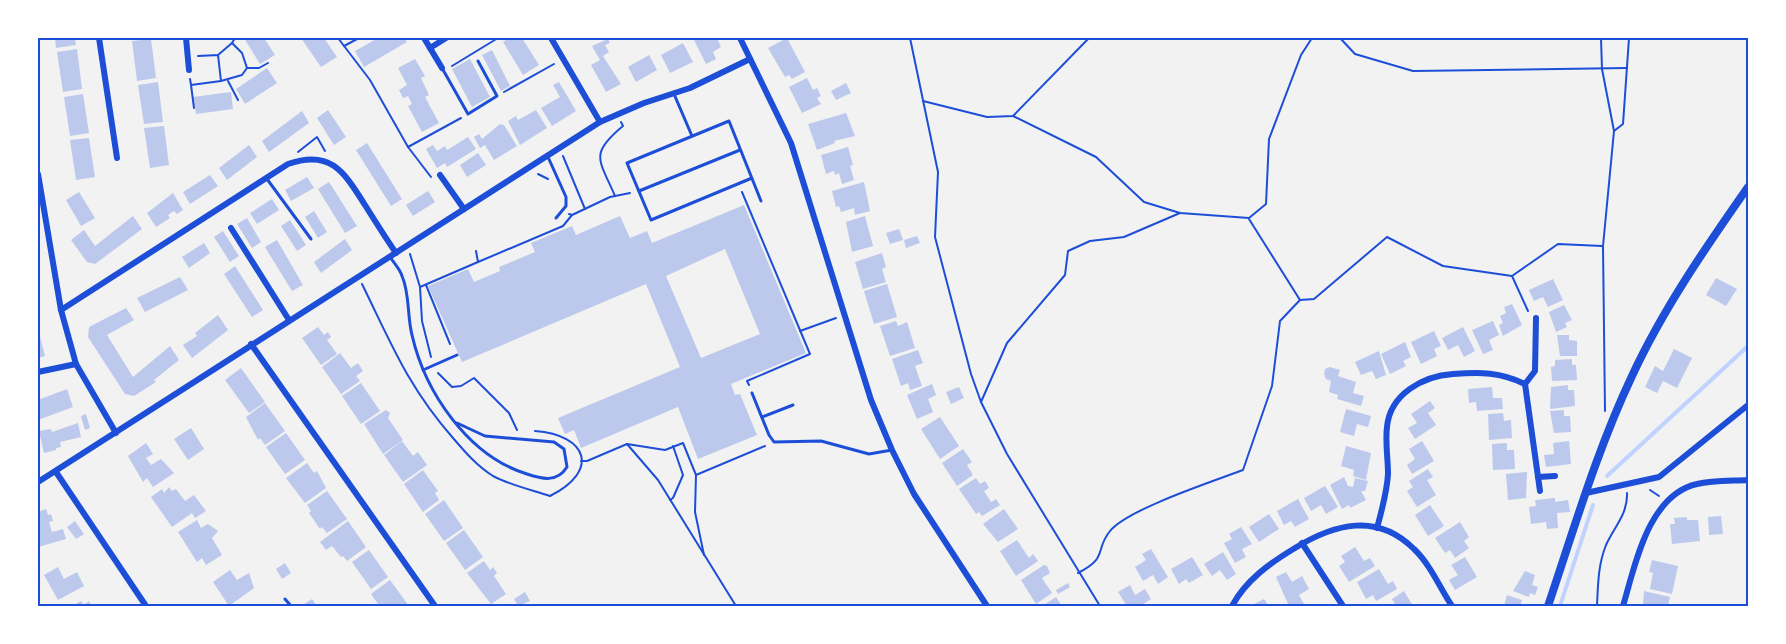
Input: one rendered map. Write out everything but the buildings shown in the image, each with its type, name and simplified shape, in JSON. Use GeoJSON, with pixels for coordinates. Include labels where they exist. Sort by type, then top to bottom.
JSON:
{"type":"FeatureCollection","features":[{"type":"Feature","properties":{"kind":"street"},"geometry":{"type":"LineString","coordinates":[[99,38],[117,158]]}},
{"type":"Feature","properties":{"kind":"street"},"geometry":{"type":"LineString","coordinates":[[186,38],[189,70]]}},
{"type":"Feature","properties":{"kind":"street"},"geometry":{"type":"LineString","coordinates":[[424,38],[443,69]]}},
{"type":"Feature","properties":{"kind":"street"},"geometry":{"type":"LineString","coordinates":[[430,48],[446,38]]}},
{"type":"Feature","properties":{"kind":"street"},"geometry":{"type":"LineString","coordinates":[[551,38],[600,122]]}},
{"type":"Feature","properties":{"kind":"street"},"geometry":{"type":"LineString","coordinates":[[740,38],[791,144],[871,400],[892,450],[914,494],[987,606]]}},
{"type":"Feature","properties":{"kind":"street"},"geometry":{"type":"LineString","coordinates":[[38,482],[600,122],[674,93],[750,59]]}},
{"type":"Feature","properties":{"kind":"street"},"geometry":{"type":"LineString","coordinates":[[61,310],[288,164],[303,159],[320,159],[343,172],[393,255]]}},
{"type":"Feature","properties":{"kind":"street"},"geometry":{"type":"LineString","coordinates":[[38,174],[61,310],[76,364],[116,433]]}},
{"type":"Feature","properties":{"kind":"street"},"geometry":{"type":"LineString","coordinates":[[440,175],[464,209]]}},
{"type":"Feature","properties":{"kind":"street"},"geometry":{"type":"LineString","coordinates":[[1548,606],[1606,437],[1633,374],[1701,253],[1749,187]]}},
{"type":"Feature","properties":{"kind":"street"},"geometry":{"type":"LineString","coordinates":[[231,228],[289,320]]}},
{"type":"Feature","properties":{"kind":"street"},"geometry":{"type":"LineString","coordinates":[[1536,318],[1535,371],[1525,384],[1540,491]]}},
{"type":"Feature","properties":{"kind":"street"},"geometry":{"type":"LineString","coordinates":[[251,344],[435,606]]}},
{"type":"Feature","properties":{"kind":"street"},"geometry":{"type":"LineString","coordinates":[[38,372],[76,364]]}},
{"type":"Feature","properties":{"kind":"street"},"geometry":{"type":"LineString","coordinates":[[1377,528],[1388,476],[1387,426],[1393,408],[1403,394],[1417,383],[1443,374],[1505,374],[1525,384]]}},
{"type":"Feature","properties":{"kind":"street"},"geometry":{"type":"LineString","coordinates":[[1586,493],[1636,484],[1659,477],[1749,405]]}},
{"type":"Feature","properties":{"kind":"street"},"geometry":{"type":"LineString","coordinates":[[56,472],[146,606]]}},
{"type":"Feature","properties":{"kind":"street"},"geometry":{"type":"LineString","coordinates":[[1539,477],[1555,476]]}},
{"type":"Feature","properties":{"kind":"street"},"geometry":{"type":"LineString","coordinates":[[1623,606],[1646,534],[1665,506],[1696,484],[1749,480]]}},
{"type":"Feature","properties":{"kind":"street"},"geometry":{"type":"LineString","coordinates":[[1232,606],[1242,590],[1268,564],[1302,543],[1337,527],[1350,525],[1377,528],[1395,535],[1414,549],[1452,606]]}},
{"type":"Feature","properties":{"kind":"street"},"geometry":{"type":"LineString","coordinates":[[1302,543],[1343,606]]}},
{"type":"Feature","properties":{"kind":"lane"},"geometry":{"type":"LineString","coordinates":[[443,69],[468,114],[496,96],[478,61]]}},
{"type":"Feature","properties":{"kind":"lane"},"geometry":{"type":"LineString","coordinates":[[674,93],[692,136]]}},
{"type":"Feature","properties":{"kind":"lane"},"geometry":{"type":"LineString","coordinates":[[752,178],[651,220],[627,164],[729,121],[740,150],[752,178],[761,201]]}},
{"type":"Feature","properties":{"kind":"lane"},"geometry":{"type":"LineString","coordinates":[[639,191],[740,150]]}},
{"type":"Feature","properties":{"kind":"lane"},"geometry":{"type":"LineString","coordinates":[[547,156],[566,197],[564,211],[556,218]]}},
{"type":"Feature","properties":{"kind":"lane"},"geometry":{"type":"LineString","coordinates":[[266,178],[310,239]]}},
{"type":"Feature","properties":{"kind":"lane"},"geometry":{"type":"LineString","coordinates":[[393,255],[402,276],[412,334],[423,370],[437,397],[457,423],[486,454],[525,474],[553,479],[560,477],[567,467],[567,455],[560,445],[554,442],[492,438],[457,423]]}},
{"type":"Feature","properties":{"kind":"lane"},"geometry":{"type":"LineString","coordinates":[[423,370],[457,356]]}},
{"type":"Feature","properties":{"kind":"lane"},"geometry":{"type":"LineString","coordinates":[[752,393],[774,442],[821,441],[869,454],[892,450]]}},
{"type":"Feature","properties":{"kind":"lane"},"geometry":{"type":"LineString","coordinates":[[762,417],[793,405]]}},
{"type":"Feature","properties":{"kind":"lane"},"geometry":{"type":"LineString","coordinates":[[285,598],[291,606]]}},
{"type":"Feature","properties":{"kind":"path"},"geometry":{"type":"LineString","coordinates":[[188,57],[218,55],[235,38]]}},
{"type":"Feature","properties":{"kind":"path"},"geometry":{"type":"LineString","coordinates":[[338,38],[370,80],[408,147],[437,185]]}},
{"type":"Feature","properties":{"kind":"path"},"geometry":{"type":"LineString","coordinates":[[344,46],[359,38]]}},
{"type":"Feature","properties":{"kind":"path"},"geometry":{"type":"LineString","coordinates":[[443,69],[498,38]]}},
{"type":"Feature","properties":{"kind":"path"},"geometry":{"type":"LineString","coordinates":[[910,38],[938,172],[935,237],[981,402],[1007,454],[1100,606]]}},
{"type":"Feature","properties":{"kind":"path"},"geometry":{"type":"LineString","coordinates":[[1013,116],[1089,38]]}},
{"type":"Feature","properties":{"kind":"path"},"geometry":{"type":"LineString","coordinates":[[923,101],[987,117],[1013,116],[1096,157],[1144,202],[1180,213],[1249,218],[1266,204],[1269,139],[1300,55],[1312,38]]}},
{"type":"Feature","properties":{"kind":"path"},"geometry":{"type":"LineString","coordinates":[[1340,38],[1355,54],[1413,71],[1627,68]]}},
{"type":"Feature","properties":{"kind":"path"},"geometry":{"type":"LineString","coordinates":[[1600,38],[1602,69],[1614,131],[1603,246],[1605,413]]}},
{"type":"Feature","properties":{"kind":"path"},"geometry":{"type":"LineString","coordinates":[[1614,131],[1623,124],[1629,38]]}},
{"type":"Feature","properties":{"kind":"path"},"geometry":{"type":"LineString","coordinates":[[232,43],[242,53],[247,68]]}},
{"type":"Feature","properties":{"kind":"path"},"geometry":{"type":"LineString","coordinates":[[218,55],[221,81]]}},
{"type":"Feature","properties":{"kind":"path"},"geometry":{"type":"LineString","coordinates":[[496,96],[563,58]]}},
{"type":"Feature","properties":{"kind":"path"},"geometry":{"type":"LineString","coordinates":[[247,68],[259,68],[268,63]]}},
{"type":"Feature","properties":{"kind":"path"},"geometry":{"type":"LineString","coordinates":[[191,85],[228,81],[242,75],[247,68]]}},
{"type":"Feature","properties":{"kind":"path"},"geometry":{"type":"LineString","coordinates":[[189,70],[194,108]]}},
{"type":"Feature","properties":{"kind":"path"},"geometry":{"type":"LineString","coordinates":[[228,81],[238,100]]}},
{"type":"Feature","properties":{"kind":"path"},"geometry":{"type":"LineString","coordinates":[[408,147],[468,114]]}},
{"type":"Feature","properties":{"kind":"path"},"geometry":{"type":"LineString","coordinates":[[615,196],[599,157],[603,142],[622,126],[616,114]]}},
{"type":"Feature","properties":{"kind":"path"},"geometry":{"type":"LineString","coordinates":[[558,149],[585,209]]}},
{"type":"Feature","properties":{"kind":"path"},"geometry":{"type":"LineString","coordinates":[[532,165],[538,174],[548,178],[551,185]]}},
{"type":"Feature","properties":{"kind":"path"},"geometry":{"type":"LineString","coordinates":[[739,183],[810,354],[747,381],[752,393]]}},
{"type":"Feature","properties":{"kind":"path"},"geometry":{"type":"LineString","coordinates":[[420,287],[563,226],[572,215],[585,209],[615,196],[639,191]]}},
{"type":"Feature","properties":{"kind":"path"},"geometry":{"type":"LineString","coordinates":[[564,211],[572,215]]}},
{"type":"Feature","properties":{"kind":"path"},"geometry":{"type":"LineString","coordinates":[[981,402],[1007,342],[1065,275],[1068,251],[1090,241],[1124,237],[1180,213]]}},
{"type":"Feature","properties":{"kind":"path"},"geometry":{"type":"LineString","coordinates":[[1249,218],[1300,300]]}},
{"type":"Feature","properties":{"kind":"path"},"geometry":{"type":"LineString","coordinates":[[1078,573],[1096,564],[1110,531],[1147,507],[1243,470],[1272,386],[1280,321],[1300,300],[1314,299],[1387,237],[1443,266],[1512,276],[1558,244],[1603,246]]}},
{"type":"Feature","properties":{"kind":"path"},"geometry":{"type":"LineString","coordinates":[[357,277],[401,369],[422,400],[478,465],[494,476],[550,496],[573,482],[579,473],[581,461],[573,441],[556,433],[515,429],[509,413],[474,378],[461,386],[452,387],[434,365],[422,321],[420,287],[405,247]]}},
{"type":"Feature","properties":{"kind":"path"},"geometry":{"type":"LineString","coordinates":[[476,251],[478,262]]}},
{"type":"Feature","properties":{"kind":"path"},"geometry":{"type":"LineString","coordinates":[[1512,276],[1532,318],[1536,318]]}},
{"type":"Feature","properties":{"kind":"path"},"geometry":{"type":"LineString","coordinates":[[426,285],[450,344]]}},
{"type":"Feature","properties":{"kind":"path"},"geometry":{"type":"LineString","coordinates":[[800,331],[837,318]]}},
{"type":"Feature","properties":{"kind":"path"},"geometry":{"type":"LineString","coordinates":[[581,461],[587,461],[627,444],[665,450],[683,442],[696,475],[696,512],[704,558]]}},
{"type":"Feature","properties":{"kind":"path"},"geometry":{"type":"LineString","coordinates":[[696,475],[774,442]]}},
{"type":"Feature","properties":{"kind":"path"},"geometry":{"type":"LineString","coordinates":[[627,444],[658,480],[704,558],[736,606]]}},
{"type":"Feature","properties":{"kind":"path"},"geometry":{"type":"LineString","coordinates":[[670,500],[683,475],[673,446]]}},
{"type":"Feature","properties":{"kind":"path"},"geometry":{"type":"LineString","coordinates":[[1597,606],[1599,567],[1606,545],[1625,512],[1627,484]]}},
{"type":"Feature","properties":{"kind":"path"},"geometry":{"type":"LineString","coordinates":[[1636,484],[1657,493],[1665,506]]}},
{"type":"Feature","properties":{"kind":"waterway"},"geometry":{"type":"LineString","coordinates":[[1607,476],[1748,346]]}},
{"type":"Feature","properties":{"kind":"waterway"},"geometry":{"type":"LineString","coordinates":[[1560,606],[1593,505]]}}]}
